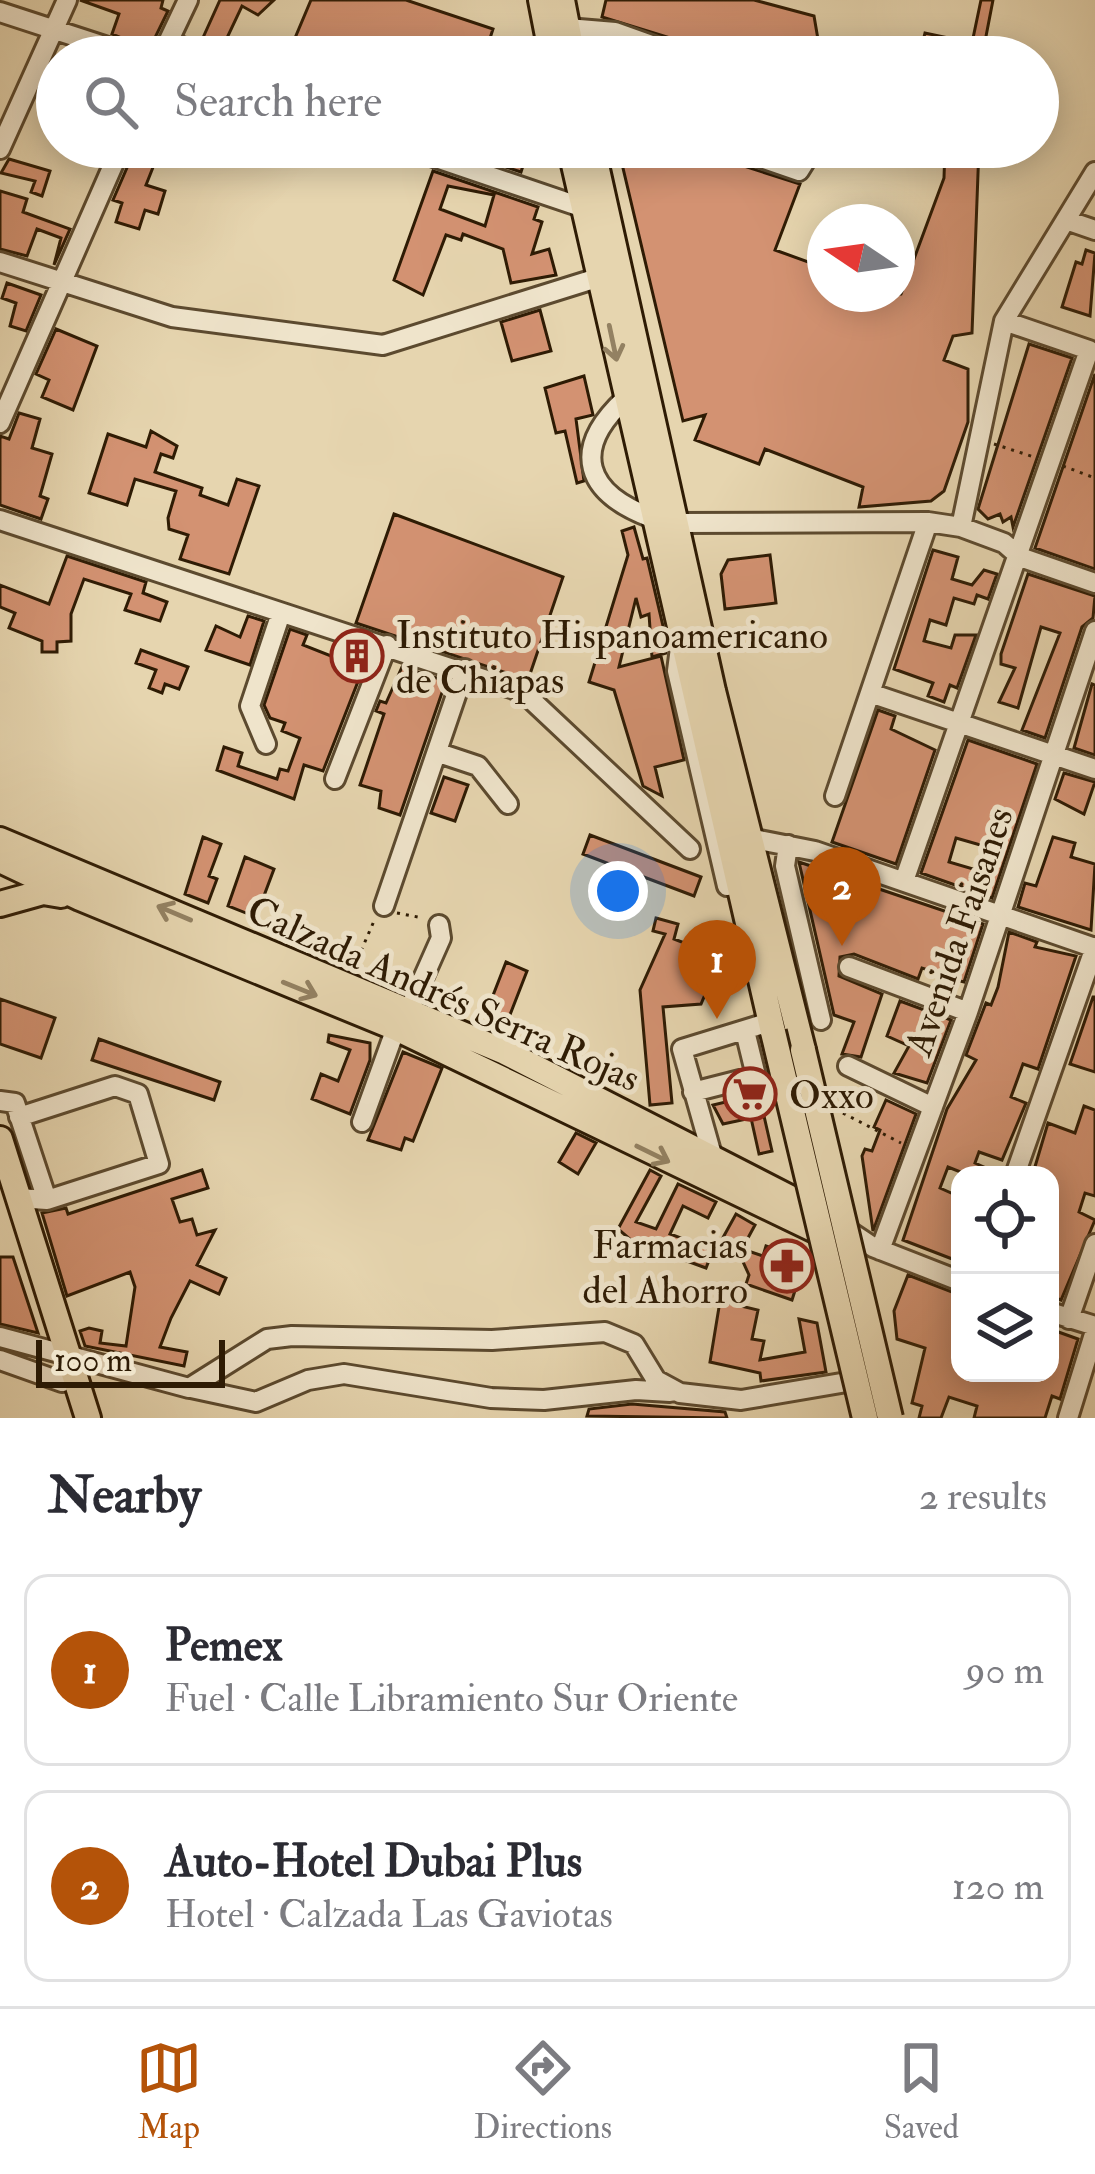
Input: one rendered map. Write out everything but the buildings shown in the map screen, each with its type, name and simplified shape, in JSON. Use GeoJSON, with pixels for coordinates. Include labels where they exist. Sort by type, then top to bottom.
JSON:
{"type":"FeatureCollection","features":[{"type":"Feature","properties":{"kind":"main road"},"geometry":{"type":"LineString","coordinates":[[541,0],[548,36]]}},
{"type":"Feature","properties":{"kind":"main road"},"geometry":{"type":"LineString","coordinates":[[562,0],[569,36]]}},
{"type":"Feature","properties":{"kind":"main road"},"geometry":{"type":"LineString","coordinates":[[575,168],[584,208],[610,274],[861,1418]]}},
{"type":"Feature","properties":{"kind":"main road"},"geometry":{"type":"LineString","coordinates":[[595,168],[625,398],[664,521]]}},
{"type":"Feature","properties":{"kind":"main road"},"geometry":{"type":"LineString","coordinates":[[702,692],[890,1418]]}},
{"type":"Feature","properties":{"kind":"main road","name":"Calzada Andrés Serra Rojas"},"geometry":{"type":"LineString","coordinates":[[0,840],[346,985],[402,1019]]}},
{"type":"Feature","properties":{"kind":"main road","name":"Calzada Andrés Serra Rojas"},"geometry":{"type":"LineString","coordinates":[[0,860],[80,898],[402,1019],[712,1155],[801,1202],[860,1242]]}},
{"type":"Feature","properties":{"kind":"main road"},"geometry":{"type":"LineString","coordinates":[[0,904],[43,892],[80,898]]}},
{"type":"Feature","properties":{"kind":"main road","name":"Calzada Andrés Serra Rojas"},"geometry":{"type":"LineString","coordinates":[[456,1043],[808,1229],[860,1242]]}},
{"type":"Feature","properties":{"kind":"main road"},"geometry":{"type":"LineString","coordinates":[[0,1139],[9,1190],[79,1413]]}},
{"type":"Feature","properties":{"kind":"street"},"geometry":{"type":"LineString","coordinates":[[50,36],[67,0]]}},
{"type":"Feature","properties":{"kind":"street"},"geometry":{"type":"LineString","coordinates":[[171,36],[188,0]]}},
{"type":"Feature","properties":{"kind":"street"},"geometry":{"type":"LineString","coordinates":[[0,12],[74,36]]}},
{"type":"Feature","properties":{"kind":"street"},"geometry":{"type":"LineString","coordinates":[[567,28],[626,36]]}},
{"type":"Feature","properties":{"kind":"street"},"geometry":{"type":"LineString","coordinates":[[0,148],[36,67]]}},
{"type":"Feature","properties":{"kind":"street"},"geometry":{"type":"LineString","coordinates":[[0,423],[112,168]]}},
{"type":"Feature","properties":{"kind":"street"},"geometry":{"type":"LineString","coordinates":[[466,168],[584,208]]}},
{"type":"Feature","properties":{"kind":"street"},"geometry":{"type":"LineString","coordinates":[[961,527],[972,492],[1004,321],[1095,172]]}},
{"type":"Feature","properties":{"kind":"street"},"geometry":{"type":"LineString","coordinates":[[1066,220],[1095,230]]}},
{"type":"Feature","properties":{"kind":"street"},"geometry":{"type":"LineString","coordinates":[[0,262],[172,317],[383,345],[610,274]]}},
{"type":"Feature","properties":{"kind":"street"},"geometry":{"type":"LineString","coordinates":[[904,881],[1092,351],[1004,321]]}},
{"type":"Feature","properties":{"kind":"street"},"geometry":{"type":"LineString","coordinates":[[625,398],[601,422],[591,442],[594,473],[619,506],[664,521],[928,522],[961,527],[1004,543],[1020,557],[1095,583]]}},
{"type":"Feature","properties":{"kind":"street"},"geometry":{"type":"LineString","coordinates":[[0,520],[465,669],[523,692],[690,849]]}},
{"type":"Feature","properties":{"kind":"street"},"geometry":{"type":"LineString","coordinates":[[835,796],[928,522]]}},
{"type":"Feature","properties":{"kind":"street"},"geometry":{"type":"LineString","coordinates":[[266,743],[250,706],[281,613]]}},
{"type":"Feature","properties":{"kind":"street","name":"Avenida Faisanes"},"geometry":{"type":"LineString","coordinates":[[860,1242],[919,1152],[1095,631]]}},
{"type":"Feature","properties":{"kind":"street"},"geometry":{"type":"LineString","coordinates":[[861,1418],[847,1382],[752,1028],[677,671],[691,637],[715,650],[900,1418]]}},
{"type":"Feature","properties":{"kind":"street"},"geometry":{"type":"LineString","coordinates":[[335,779],[387,645]]}},
{"type":"Feature","properties":{"kind":"street"},"geometry":{"type":"LineString","coordinates":[[384,905],[465,669]]}},
{"type":"Feature","properties":{"kind":"street"},"geometry":{"type":"LineString","coordinates":[[870,692],[1095,769]]}},
{"type":"Feature","properties":{"kind":"street"},"geometry":{"type":"LineString","coordinates":[[439,753],[478,766],[508,804]]}},
{"type":"Feature","properties":{"kind":"street"},"geometry":{"type":"LineString","coordinates":[[759,840],[904,881],[1095,948],[1018,1166]]}},
{"type":"Feature","properties":{"kind":"street"},"geometry":{"type":"LineString","coordinates":[[788,845],[785,866],[821,1020]]}},
{"type":"Feature","properties":{"kind":"street"},"geometry":{"type":"LineString","coordinates":[[362,1123],[402,1019],[441,938],[439,925]]}},
{"type":"Feature","properties":{"kind":"street"},"geometry":{"type":"LineString","coordinates":[[849,967],[968,1012]]}},
{"type":"Feature","properties":{"kind":"street"},"geometry":{"type":"LineString","coordinates":[[712,1155],[682,1049],[752,1028]]}},
{"type":"Feature","properties":{"kind":"street"},"geometry":{"type":"LineString","coordinates":[[848,1066],[933,1107]]}},
{"type":"Feature","properties":{"kind":"street"},"geometry":{"type":"LineString","coordinates":[[694,1092],[764,1075]]}},
{"type":"Feature","properties":{"kind":"street"},"geometry":{"type":"LineString","coordinates":[[9,1190],[47,1200],[159,1164],[138,1094],[116,1086],[19,1117]]}},
{"type":"Feature","properties":{"kind":"street"},"geometry":{"type":"LineString","coordinates":[[0,1101],[15,1103],[47,1200]]}},
{"type":"Feature","properties":{"kind":"street"},"geometry":{"type":"LineString","coordinates":[[860,1242],[951,1277]]}},
{"type":"Feature","properties":{"kind":"street"},"geometry":{"type":"LineString","coordinates":[[1068,1418],[1095,1329],[1059,1315],[1095,1244]]}},
{"type":"Feature","properties":{"kind":"street"},"geometry":{"type":"LineString","coordinates":[[189,1388],[267,1339],[472,1341],[605,1332],[634,1344],[656,1380],[680,1393]]}},
{"type":"Feature","properties":{"kind":"street"},"geometry":{"type":"LineString","coordinates":[[0,1336],[61,1365]]}},
{"type":"Feature","properties":{"kind":"street"},"geometry":{"type":"LineString","coordinates":[[0,1360],[61,1365],[256,1402],[331,1373],[491,1398],[680,1393],[741,1400],[847,1382]]}},
{"type":"Feature","properties":{"kind":"path"},"geometry":{"type":"LineString","coordinates":[[346,985],[384,905],[439,925]]}},
{"type":"Feature","properties":{"kind":"path"},"geometry":{"type":"LineString","coordinates":[[835,1109],[919,1152]]}},
{"type":"Feature","properties":{"kind":"place","name":"Instituto Hispanoamericano de Chiapas"},"geometry":{"type":"Point","coordinates":[357,656]}},
{"type":"Feature","properties":{"kind":"place","name":"Auto-Hotel Dubai Plus"},"geometry":{"type":"Point","coordinates":[842,946]}},
{"type":"Feature","properties":{"kind":"place","name":"Pemex"},"geometry":{"type":"Point","coordinates":[717,1019]}},
{"type":"Feature","properties":{"kind":"place","name":"Oxxo"},"geometry":{"type":"Point","coordinates":[750,1094]}},
{"type":"Feature","properties":{"kind":"place","name":"Farmacias del Ahorro"},"geometry":{"type":"Point","coordinates":[787,1266]}}]}
